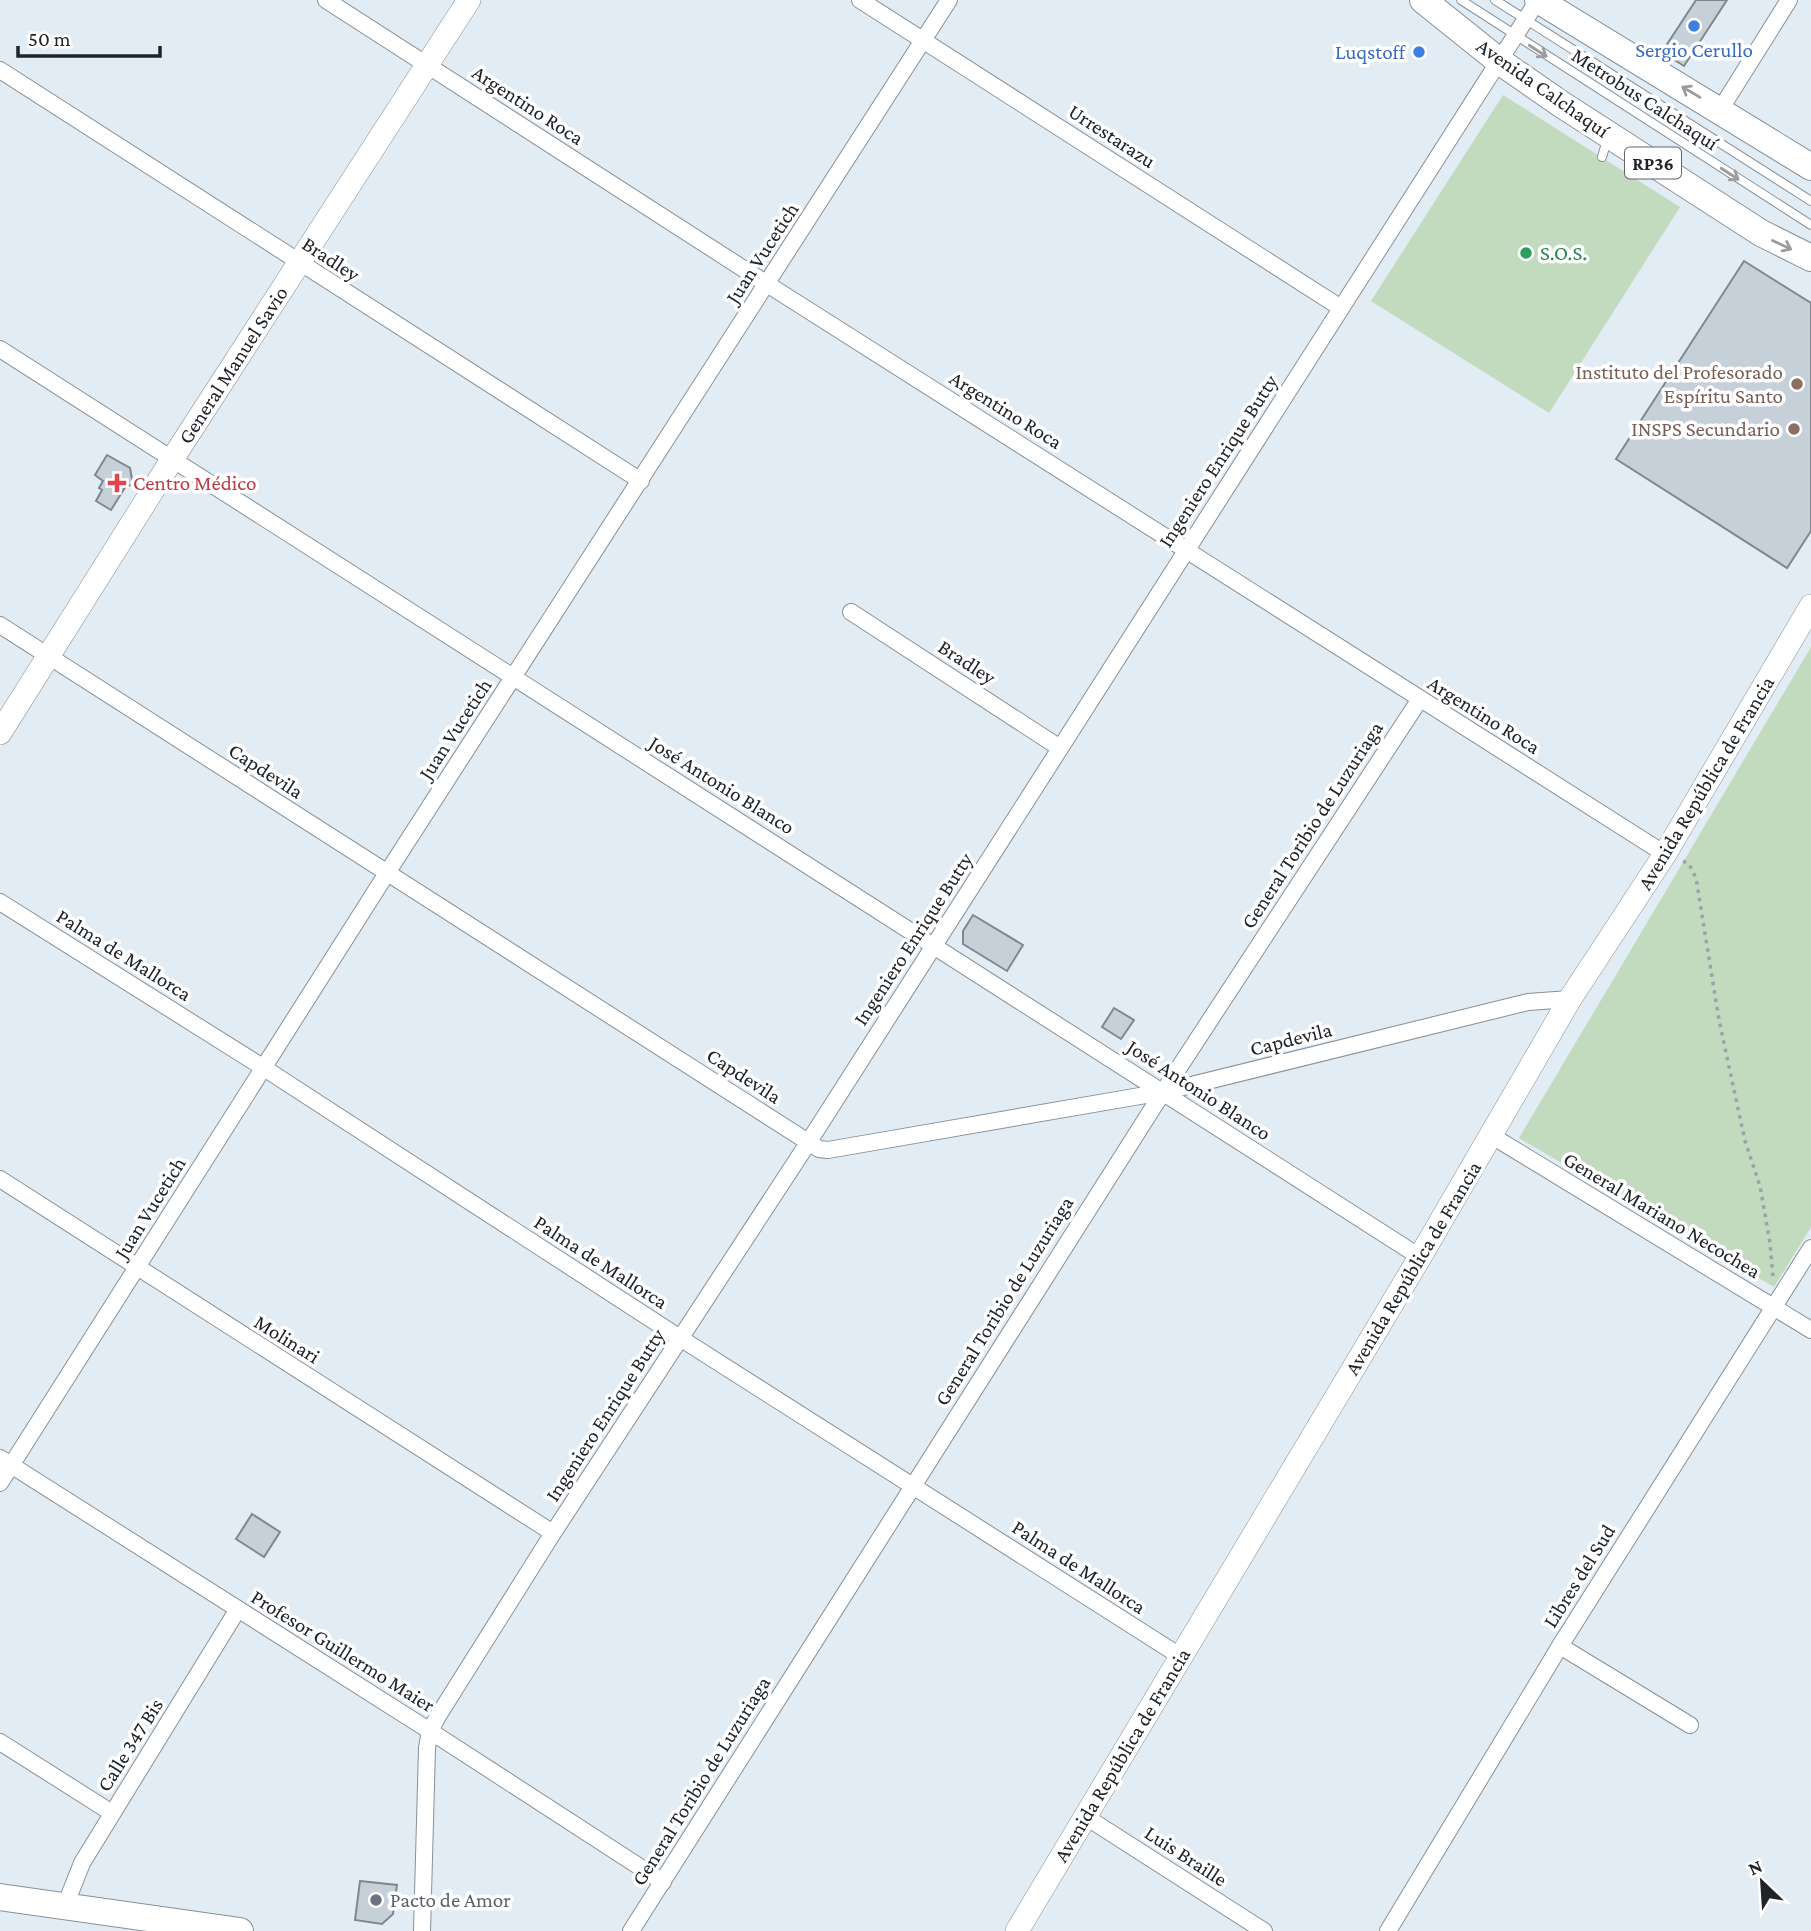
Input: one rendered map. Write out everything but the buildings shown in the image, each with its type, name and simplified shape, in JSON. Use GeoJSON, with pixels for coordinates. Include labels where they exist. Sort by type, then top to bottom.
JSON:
{"type":"FeatureCollection","features":[{"type":"Feature","properties":{"kind":"main road","name":"General Manuel Savio"},"geometry":{"type":"LineString","coordinates":[[0,733],[298,263],[470,0]]}},
{"type":"Feature","properties":{"kind":"main road","name":"Avenida Calchaquí"},"geometry":{"type":"LineString","coordinates":[[1423,0],[1605,146],[1811,258]]}},
{"type":"Feature","properties":{"kind":"main road"},"geometry":{"type":"LineString","coordinates":[[1535,5],[1720,110],[1811,167]]}},
{"type":"Feature","properties":{"kind":"main road","name":"Avenida República de Francia"},"geometry":{"type":"LineString","coordinates":[[1017,1931],[1492,1136],[1570,999],[1665,853],[1811,606]]}},
{"type":"Feature","properties":{"kind":"main road"},"geometry":{"type":"LineString","coordinates":[[0,1897],[209,1929],[240,1931]]}},
{"type":"Feature","properties":{"kind":"street","name":"Argentino Roca"},"geometry":{"type":"LineString","coordinates":[[326,0],[767,284],[1665,853]]}},
{"type":"Feature","properties":{"kind":"street","name":"Urrestarazu"},"geometry":{"type":"LineString","coordinates":[[860,0],[1341,308]]}},
{"type":"Feature","properties":{"kind":"street","name":"Juan Vucetich"},"geometry":{"type":"LineString","coordinates":[[0,1483],[6,1462],[137,1268],[387,873],[949,0]]}},
{"type":"Feature","properties":{"kind":"street"},"geometry":{"type":"LineString","coordinates":[[1720,110],[1789,0]]}},
{"type":"Feature","properties":{"kind":"street","name":"Ingeniero Enrique Butty"},"geometry":{"type":"LineString","coordinates":[[422,1931],[430,1731],[553,1533],[808,1143],[1535,5]]}},
{"type":"Feature","properties":{"kind":"street","name":"Bradley"},"geometry":{"type":"LineString","coordinates":[[0,70],[641,481]]}},
{"type":"Feature","properties":{"kind":"street","name":"José Antonio Blanco"},"geometry":{"type":"LineString","coordinates":[[0,348],[1420,1257]]}},
{"type":"Feature","properties":{"kind":"street","name":"Bradley"},"geometry":{"type":"LineString","coordinates":[[851,612],[1060,748]]}},
{"type":"Feature","properties":{"kind":"street","name":"Capdevila"},"geometry":{"type":"LineString","coordinates":[[0,625],[808,1143],[828,1150],[1163,1092],[1528,1002],[1570,999]]}},
{"type":"Feature","properties":{"kind":"street","name":"General Toribio de Luzuriaga"},"geometry":{"type":"LineString","coordinates":[[631,1931],[1163,1092],[1420,699]]}},
{"type":"Feature","properties":{"kind":"street","name":"Palma de Mallorca"},"geometry":{"type":"LineString","coordinates":[[0,902],[264,1068],[680,1338],[1180,1656]]}},
{"type":"Feature","properties":{"kind":"street","name":"General Mariano Necochea"},"geometry":{"type":"LineString","coordinates":[[1492,1136],[1811,1329]]}},
{"type":"Feature","properties":{"kind":"street","name":"Molinari"},"geometry":{"type":"LineString","coordinates":[[0,1179],[553,1533]]}},
{"type":"Feature","properties":{"kind":"street","name":"Libres del Sud"},"geometry":{"type":"LineString","coordinates":[[1388,1931],[1560,1646],[1811,1248]]}},
{"type":"Feature","properties":{"kind":"street","name":"Profesor Guillermo Maier"},"geometry":{"type":"LineString","coordinates":[[6,1462],[663,1882]]}},
{"type":"Feature","properties":{"kind":"street","name":"Calle 347 Bis"},"geometry":{"type":"LineString","coordinates":[[65,1906],[82,1863],[238,1609]]}},
{"type":"Feature","properties":{"kind":"street"},"geometry":{"type":"LineString","coordinates":[[1560,1646],[1690,1725]]}},
{"type":"Feature","properties":{"kind":"street"},"geometry":{"type":"LineString","coordinates":[[0,1742],[112,1813]]}},
{"type":"Feature","properties":{"kind":"street","name":"Luis Braille"},"geometry":{"type":"LineString","coordinates":[[1086,1817],[1264,1931]]}},
{"type":"Feature","properties":{"kind":"lane","name":"Metrobus Calchaquí"},"geometry":{"type":"LineString","coordinates":[[1461,0],[1811,225]]}},
{"type":"Feature","properties":{"kind":"lane","name":"Metrobus Calchaquí"},"geometry":{"type":"LineString","coordinates":[[1495,0],[1535,5],[1811,201]]}},
{"type":"Feature","properties":{"kind":"path"},"geometry":{"type":"LineString","coordinates":[[1665,853],[1689,864],[1696,878],[1719,1020],[1745,1141],[1760,1186],[1770,1243],[1772,1307]]}},
{"type":"Feature","properties":{"kind":"green space","name":"S.O.S."},"geometry":{"type":"Polygon","coordinates":[[[1503,95],[1680,207],[1549,413],[1371,301],[1503,95]]]}},
{"type":"Feature","properties":{"kind":"green space"},"geometry":{"type":"Polygon","coordinates":[[[1811,647],[1811,1227],[1774,1287],[1519,1138],[1811,647]]]}},
{"type":"Feature","properties":{"kind":"place","name":"Sergio Cerullo"},"geometry":{"type":"Point","coordinates":[1694,26]}},
{"type":"Feature","properties":{"kind":"place","name":"Luqstoff"},"geometry":{"type":"Point","coordinates":[1419,52]}},
{"type":"Feature","properties":{"kind":"place","name":"S.O.S."},"geometry":{"type":"Point","coordinates":[1526,253]}},
{"type":"Feature","properties":{"kind":"place","name":"Instituto del Profesorado Espíritu Santo"},"geometry":{"type":"Point","coordinates":[1797,384]}},
{"type":"Feature","properties":{"kind":"place","name":"INSPS Secundario"},"geometry":{"type":"Point","coordinates":[1794,429]}},
{"type":"Feature","properties":{"kind":"place","name":"Centro Médico"},"geometry":{"type":"Point","coordinates":[117,483]}},
{"type":"Feature","properties":{"kind":"place","name":"Pacto de Amor"},"geometry":{"type":"Point","coordinates":[376,1900]}}]}
